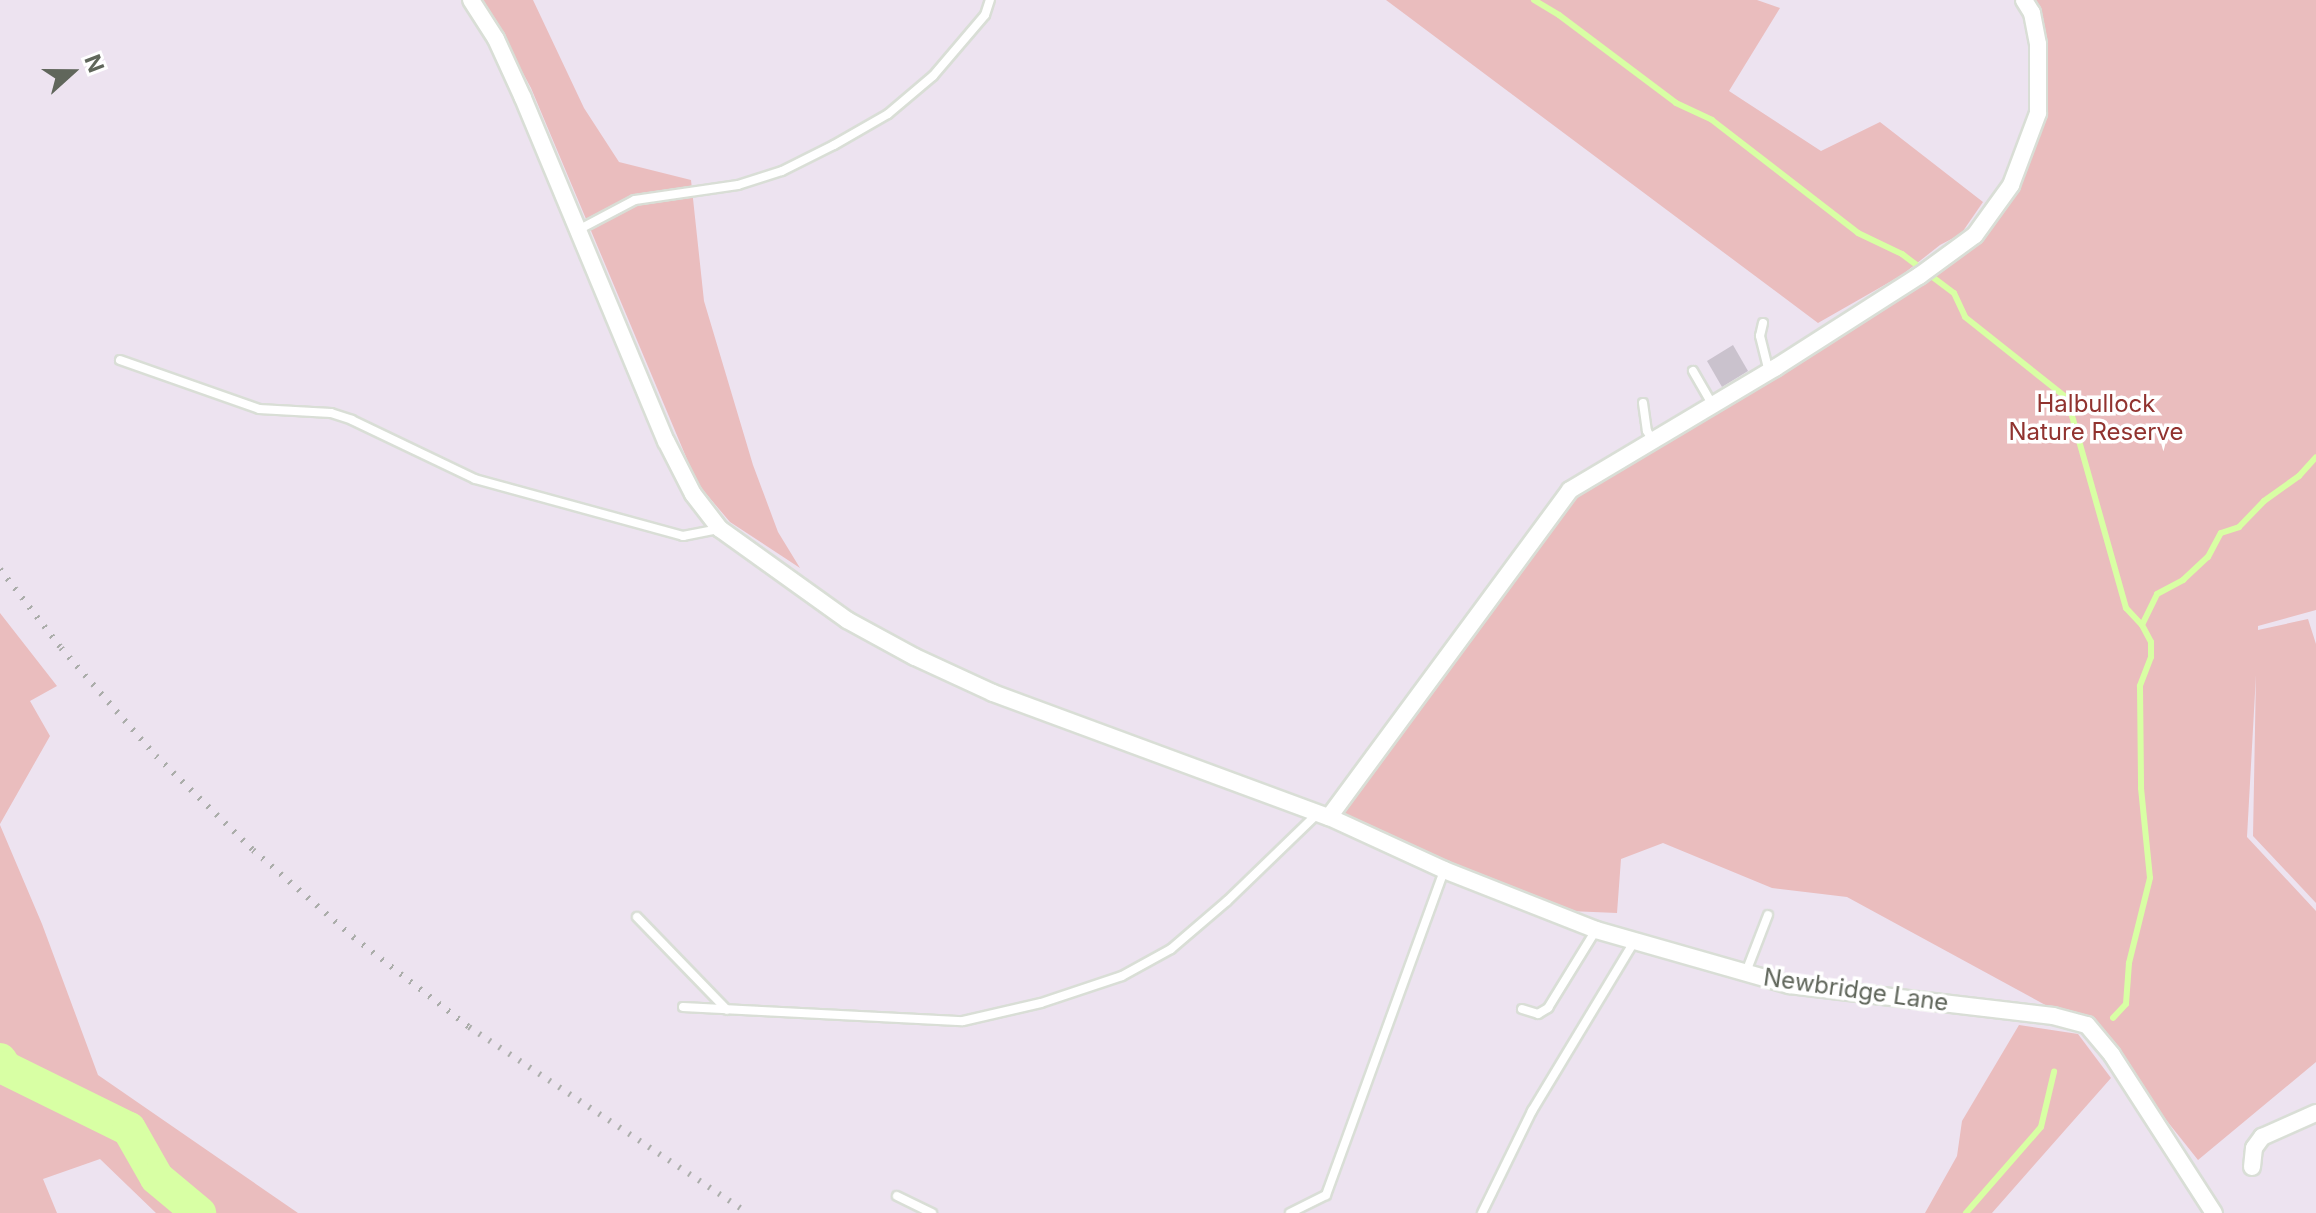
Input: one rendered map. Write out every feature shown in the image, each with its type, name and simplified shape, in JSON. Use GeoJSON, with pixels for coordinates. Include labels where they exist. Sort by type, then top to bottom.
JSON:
{"type":"FeatureCollection","features":[{"type":"Feature","properties":{"kind":"street","name":"Newbridge Lane"},"geometry":{"type":"LineString","coordinates":[[471,0],[496,39],[523,98],[666,441],[693,494],[720,529],[847,620],[915,657],[1083,728],[1324,815],[1444,870],[1596,930],[1789,985],[2053,1016],[2087,1025],[2112,1055],[2214,1213]]}},
{"type":"Feature","properties":{"kind":"street"},"geometry":{"type":"LineString","coordinates":[[1324,815],[1570,490],[1769,372],[1919,276],[1975,235],[2011,185],[2038,113],[2038,44],[2032,13],[2024,0]]}},
{"type":"Feature","properties":{"kind":"street"},"geometry":{"type":"LineString","coordinates":[[2252,1167],[2254,1148],[2262,1137],[2316,1113]]}},
{"type":"Feature","properties":{"kind":"lane"},"geometry":{"type":"LineString","coordinates":[[578,230],[635,200],[738,185],[782,171],[834,145],[888,114],[933,76],[985,15],[990,0]]}},
{"type":"Feature","properties":{"kind":"lane"},"geometry":{"type":"LineString","coordinates":[[1763,323],[1760,336],[1769,372]]}},
{"type":"Feature","properties":{"kind":"lane"},"geometry":{"type":"LineString","coordinates":[[120,360],[259,409],[331,413],[352,420],[475,479],[683,536],[720,529]]}},
{"type":"Feature","properties":{"kind":"lane"},"geometry":{"type":"LineString","coordinates":[[1693,371],[1713,405]]}},
{"type":"Feature","properties":{"kind":"lane"},"geometry":{"type":"LineString","coordinates":[[1643,403],[1647,431],[1653,441]]}},
{"type":"Feature","properties":{"kind":"lane"},"geometry":{"type":"LineString","coordinates":[[683,1007],[963,1021],[1011,1011],[1109,981],[1171,949],[1324,815]]}},
{"type":"Feature","properties":{"kind":"lane"},"geometry":{"type":"LineString","coordinates":[[1290,1213],[1326,1195],[1444,870]]}},
{"type":"Feature","properties":{"kind":"lane"},"geometry":{"type":"LineString","coordinates":[[1746,972],[1768,915]]}},
{"type":"Feature","properties":{"kind":"lane"},"geometry":{"type":"LineString","coordinates":[[637,917],[727,1010]]}},
{"type":"Feature","properties":{"kind":"lane"},"geometry":{"type":"LineString","coordinates":[[1522,1009],[1538,1014],[1548,1008],[1596,930]]}},
{"type":"Feature","properties":{"kind":"lane"},"geometry":{"type":"LineString","coordinates":[[1482,1213],[1532,1111],[1634,941]]}},
{"type":"Feature","properties":{"kind":"lane"},"geometry":{"type":"LineString","coordinates":[[897,1196],[932,1213]]}},
{"type":"Feature","properties":{"kind":"green space"},"geometry":{"type":"Polygon","coordinates":[[[483,0],[533,0],[584,108],[619,162],[691,180],[704,301],[753,465],[778,532],[800,568],[730,522],[697,483],[531,88],[483,0]]]}},
{"type":"Feature","properties":{"kind":"green space"},"geometry":{"type":"Polygon","coordinates":[[[1386,0],[1757,0],[1780,8],[1729,91],[1821,151],[1880,122],[1983,202],[1961,234],[1940,245],[1902,275],[1818,323],[1386,0]]]}},
{"type":"Feature","properties":{"kind":"green space","name":"Halbullock Nature Reserve"},"geometry":{"type":"Polygon","coordinates":[[[2027,0],[2316,0],[2316,610],[2258,626],[2258,630],[2308,619],[2316,644],[2316,903],[2253,836],[2256,675],[2247,837],[2316,911],[2316,1062],[2198,1160],[2097,1033],[1847,897],[1772,888],[1663,843],[1621,859],[1617,913],[1546,910],[1329,817],[1570,490],[1975,235],[2021,157],[2038,113],[2027,0]]]}},
{"type":"Feature","properties":{"kind":"green space"},"geometry":{"type":"Polygon","coordinates":[[[0,613],[57,686],[30,701],[50,736],[0,824],[0,613]]]}},
{"type":"Feature","properties":{"kind":"green space"},"geometry":{"type":"Polygon","coordinates":[[[0,825],[42,924],[98,1075],[298,1213],[156,1213],[100,1159],[43,1179],[57,1213],[0,1213],[0,825]]]}},
{"type":"Feature","properties":{"kind":"green space"},"geometry":{"type":"Polygon","coordinates":[[[2019,1025],[2078,1034],[2111,1078],[1992,1213],[1925,1213],[1957,1156],[1962,1121],[2019,1025]]]}},
{"type":"Feature","properties":{"kind":"building"},"geometry":{"type":"Polygon","coordinates":[[[1733,345],[1748,371],[1722,387],[1707,361],[1733,345]]]}},
{"type":"Feature","properties":{"kind":"waterway"},"geometry":{"type":"LineString","coordinates":[[1534,0],[1559,15],[1676,103],[1712,120],[1858,233],[1902,254],[1954,293],[1965,317],[2067,398],[2126,608],[2142,625],[2151,642],[2151,657],[2140,686],[2141,788],[2150,878],[2129,963],[2126,1004],[2113,1018]]}},
{"type":"Feature","properties":{"kind":"waterway"},"geometry":{"type":"LineString","coordinates":[[2142,625],[2157,594],[2183,580],[2208,557],[2221,533],[2239,527],[2264,501],[2299,476],[2316,457]]}},
{"type":"Feature","properties":{"kind":"waterway"},"geometry":{"type":"LineString","coordinates":[[0,1060],[5,1068],[129,1129],[157,1178],[199,1213]]}},
{"type":"Feature","properties":{"kind":"waterway"},"geometry":{"type":"LineString","coordinates":[[1966,1213],[2041,1127],[2054,1072]]}},
{"type":"Feature","properties":{"kind":"railway"},"geometry":{"type":"LineString","coordinates":[[0,569],[61,648],[156,756],[253,850],[353,937],[469,1027],[748,1213]]}}]}
